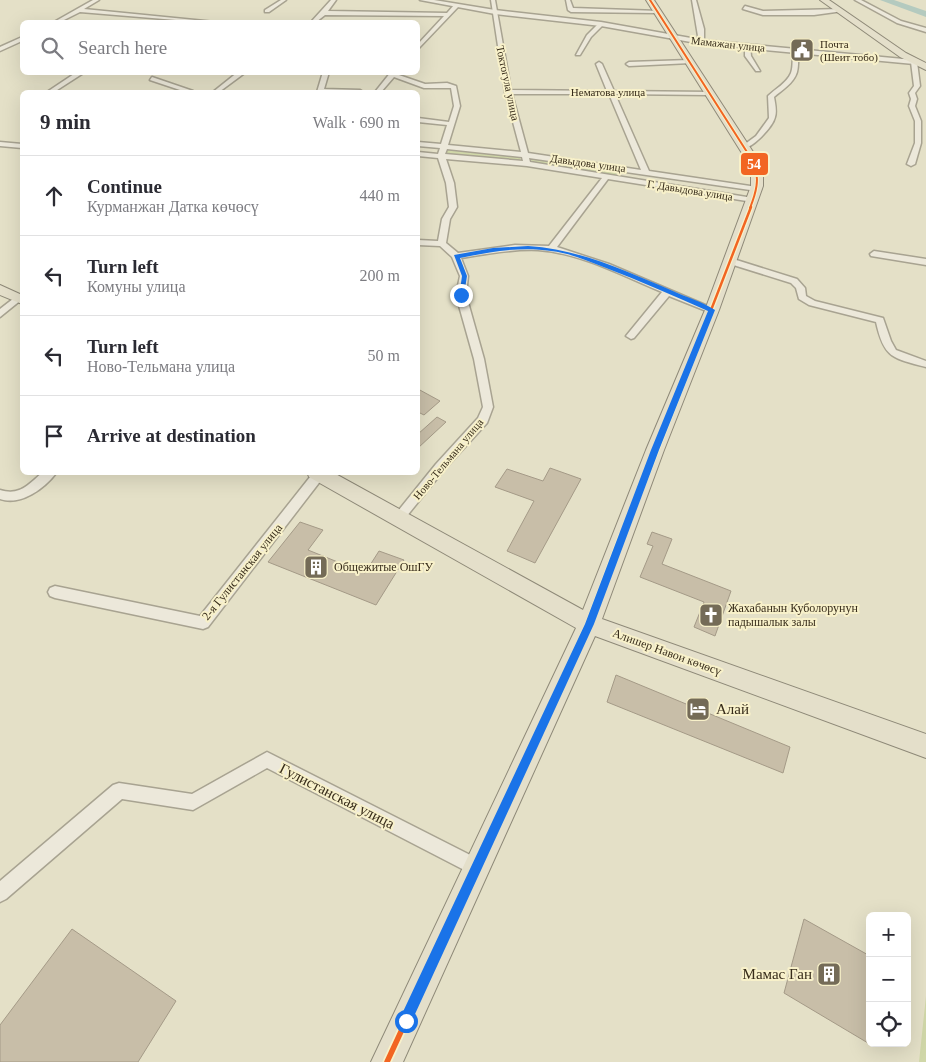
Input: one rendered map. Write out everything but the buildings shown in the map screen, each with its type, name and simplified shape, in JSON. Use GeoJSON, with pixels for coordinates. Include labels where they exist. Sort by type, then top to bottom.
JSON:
{"type":"FeatureCollection","features":[{"type":"Feature","properties":{"kind":"main road"},"geometry":{"type":"LineString","coordinates":[[824,0],[903,55],[926,67]]}},
{"type":"Feature","properties":{"kind":"main road"},"geometry":{"type":"LineString","coordinates":[[387,1062],[589,624],[755,195],[758,181],[754,160],[744,148],[653,6]]}},
{"type":"Feature","properties":{"kind":"main road"},"geometry":{"type":"LineString","coordinates":[[0,288],[19,296]]}},
{"type":"Feature","properties":{"kind":"main road","name":"Алишер Навои көчөсү"},"geometry":{"type":"LineString","coordinates":[[320,475],[589,624],[926,746]]}},
{"type":"Feature","properties":{"kind":"street"},"geometry":{"type":"LineString","coordinates":[[60,20],[97,0]]}},
{"type":"Feature","properties":{"kind":"street"},"geometry":{"type":"LineString","coordinates":[[267,11],[284,0]]}},
{"type":"Feature","properties":{"kind":"street"},"geometry":{"type":"LineString","coordinates":[[315,20],[324,13],[334,0]]}},
{"type":"Feature","properties":{"kind":"street","name":"Мамажан улица"},"geometry":{"type":"LineString","coordinates":[[423,0],[495,12],[600,24],[702,42],[914,62]]}},
{"type":"Feature","properties":{"kind":"street","name":"Токтогула улица"},"geometry":{"type":"LineString","coordinates":[[494,0],[508,92],[527,164]]}},
{"type":"Feature","properties":{"kind":"street"},"geometry":{"type":"LineString","coordinates":[[568,0],[572,10],[653,6]]}},
{"type":"Feature","properties":{"kind":"street"},"geometry":{"type":"LineString","coordinates":[[694,0],[702,42]]}},
{"type":"Feature","properties":{"kind":"street"},"geometry":{"type":"LineString","coordinates":[[857,0],[910,27],[926,30]]}},
{"type":"Feature","properties":{"kind":"street"},"geometry":{"type":"LineString","coordinates":[[420,45],[446,14],[456,6]]}},
{"type":"Feature","properties":{"kind":"street"},"geometry":{"type":"LineString","coordinates":[[745,8],[763,13],[840,11]]}},
{"type":"Feature","properties":{"kind":"street"},"geometry":{"type":"LineString","coordinates":[[78,10],[190,20]]}},
{"type":"Feature","properties":{"kind":"street"},"geometry":{"type":"LineString","coordinates":[[324,13],[446,14]]}},
{"type":"Feature","properties":{"kind":"street"},"geometry":{"type":"LineString","coordinates":[[340,20],[342,14]]}},
{"type":"Feature","properties":{"kind":"street"},"geometry":{"type":"LineString","coordinates":[[578,54],[589,36],[600,24]]}},
{"type":"Feature","properties":{"kind":"street"},"geometry":{"type":"LineString","coordinates":[[0,49],[20,40]]}},
{"type":"Feature","properties":{"kind":"street"},"geometry":{"type":"LineString","coordinates":[[747,46],[748,56],[758,70]]}},
{"type":"Feature","properties":{"kind":"street"},"geometry":{"type":"LineString","coordinates":[[744,148],[758,137],[772,118],[771,96],[792,79],[795,73],[794,59],[797,51]]}},
{"type":"Feature","properties":{"kind":"street"},"geometry":{"type":"LineString","coordinates":[[629,64],[689,62]]}},
{"type":"Feature","properties":{"kind":"street"},"geometry":{"type":"LineString","coordinates":[[911,164],[918,143],[918,121],[912,106],[914,99],[912,92],[917,86],[914,62]]}},
{"type":"Feature","properties":{"kind":"street"},"geometry":{"type":"LineString","coordinates":[[599,64],[646,172]]}},
{"type":"Feature","properties":{"kind":"street"},"geometry":{"type":"LineString","coordinates":[[53,90],[77,75]]}},
{"type":"Feature","properties":{"kind":"street"},"geometry":{"type":"LineString","coordinates":[[219,90],[239,75]]}},
{"type":"Feature","properties":{"kind":"street"},"geometry":{"type":"LineString","coordinates":[[322,90],[325,75]]}},
{"type":"Feature","properties":{"kind":"street"},"geometry":{"type":"LineString","coordinates":[[380,90],[393,75]]}},
{"type":"Feature","properties":{"kind":"street"},"geometry":{"type":"LineString","coordinates":[[396,75],[424,86],[447,85],[454,87],[457,106],[441,156],[450,183],[453,207],[446,219],[442,244]]}},
{"type":"Feature","properties":{"kind":"street"},"geometry":{"type":"LineString","coordinates":[[152,79],[185,90]]}},
{"type":"Feature","properties":{"kind":"street","name":"Нематова улица"},"geometry":{"type":"LineString","coordinates":[[508,92],[611,91],[709,93]]}},
{"type":"Feature","properties":{"kind":"street"},"geometry":{"type":"LineString","coordinates":[[420,120],[452,124]]}},
{"type":"Feature","properties":{"kind":"street"},"geometry":{"type":"LineString","coordinates":[[918,143],[926,144]]}},
{"type":"Feature","properties":{"kind":"street"},"geometry":{"type":"LineString","coordinates":[[0,144],[20,146]]}},
{"type":"Feature","properties":{"kind":"street","name":"Давыдова улица"},"geometry":{"type":"LineString","coordinates":[[420,144],[525,154],[646,172],[755,195]]}},
{"type":"Feature","properties":{"kind":"street","name":"Г. Давыдова улица"},"geometry":{"type":"LineString","coordinates":[[420,154],[527,164],[755,195]]}},
{"type":"Feature","properties":{"kind":"street"},"geometry":{"type":"LineString","coordinates":[[551,249],[608,176]]}},
{"type":"Feature","properties":{"kind":"street"},"geometry":{"type":"LineString","coordinates":[[420,243],[442,244],[456,256],[511,249],[551,249],[575,254],[712,310]]}},
{"type":"Feature","properties":{"kind":"street"},"geometry":{"type":"LineString","coordinates":[[874,254],[926,262]]}},
{"type":"Feature","properties":{"kind":"street","name":"Ново-Тельмана улица"},"geometry":{"type":"LineString","coordinates":[[398,519],[483,420],[488,406],[480,359],[461,295],[464,276],[456,256]]}},
{"type":"Feature","properties":{"kind":"street"},"geometry":{"type":"LineString","coordinates":[[730,261],[794,281],[800,288],[802,297],[812,303],[880,320],[887,347],[894,355],[926,364]]}},
{"type":"Feature","properties":{"kind":"street"},"geometry":{"type":"LineString","coordinates":[[631,336],[667,292]]}},
{"type":"Feature","properties":{"kind":"street"},"geometry":{"type":"LineString","coordinates":[[0,314],[19,296]]}},
{"type":"Feature","properties":{"kind":"street"},"geometry":{"type":"LineString","coordinates":[[0,494],[6,498],[22,496],[47,475]]}},
{"type":"Feature","properties":{"kind":"street","name":"2-я Гулистанская улица"},"geometry":{"type":"LineString","coordinates":[[54,592],[203,623],[317,475]]}},
{"type":"Feature","properties":{"kind":"street","name":"Гулистанская улица"},"geometry":{"type":"LineString","coordinates":[[0,893],[119,791],[193,802],[268,760],[476,867]]}},
{"type":"Feature","properties":{"kind":"green space"},"geometry":{"type":"Polygon","coordinates":[[[448,148],[521,156],[519,162],[444,155],[448,148]]]}},
{"type":"Feature","properties":{"kind":"green space"},"geometry":{"type":"Polygon","coordinates":[[[531,157],[619,169],[615,176],[532,164],[531,157]]]}},
{"type":"Feature","properties":{"kind":"green space"},"geometry":{"type":"Polygon","coordinates":[[[926,996],[926,1062],[919,1062],[926,996]]]}},
{"type":"Feature","properties":{"kind":"waterway"},"geometry":{"type":"LineString","coordinates":[[885,0],[926,14]]}},
{"type":"Feature","properties":{"kind":"transit line","name":"54"},"geometry":{"type":"LineString","coordinates":[[387,1062],[589,624],[756,193],[757,174],[754,163],[650,0]]}},
{"type":"Feature","properties":{"kind":"place","name":"Почта (Шеит тобо)"},"geometry":{"type":"Point","coordinates":[802,50]}},
{"type":"Feature","properties":{"kind":"place","name":"Общежитые ОшГУ"},"geometry":{"type":"Point","coordinates":[316,567]}},
{"type":"Feature","properties":{"kind":"place","name":"Жахабанын Куболорунун падышалык залы"},"geometry":{"type":"Point","coordinates":[711,615]}},
{"type":"Feature","properties":{"kind":"place","name":"Алай"},"geometry":{"type":"Point","coordinates":[698,709]}},
{"type":"Feature","properties":{"kind":"place","name":"Мамас Ган"},"geometry":{"type":"Point","coordinates":[829,974]}},
{"type":"Feature","properties":{"kind":"route"},"geometry":{"type":"LineString","coordinates":[[406,1021],[578,650],[655,450],[712,310],[575,254],[551,249],[493,250],[456,256],[464,276],[461,295]]}}]}
